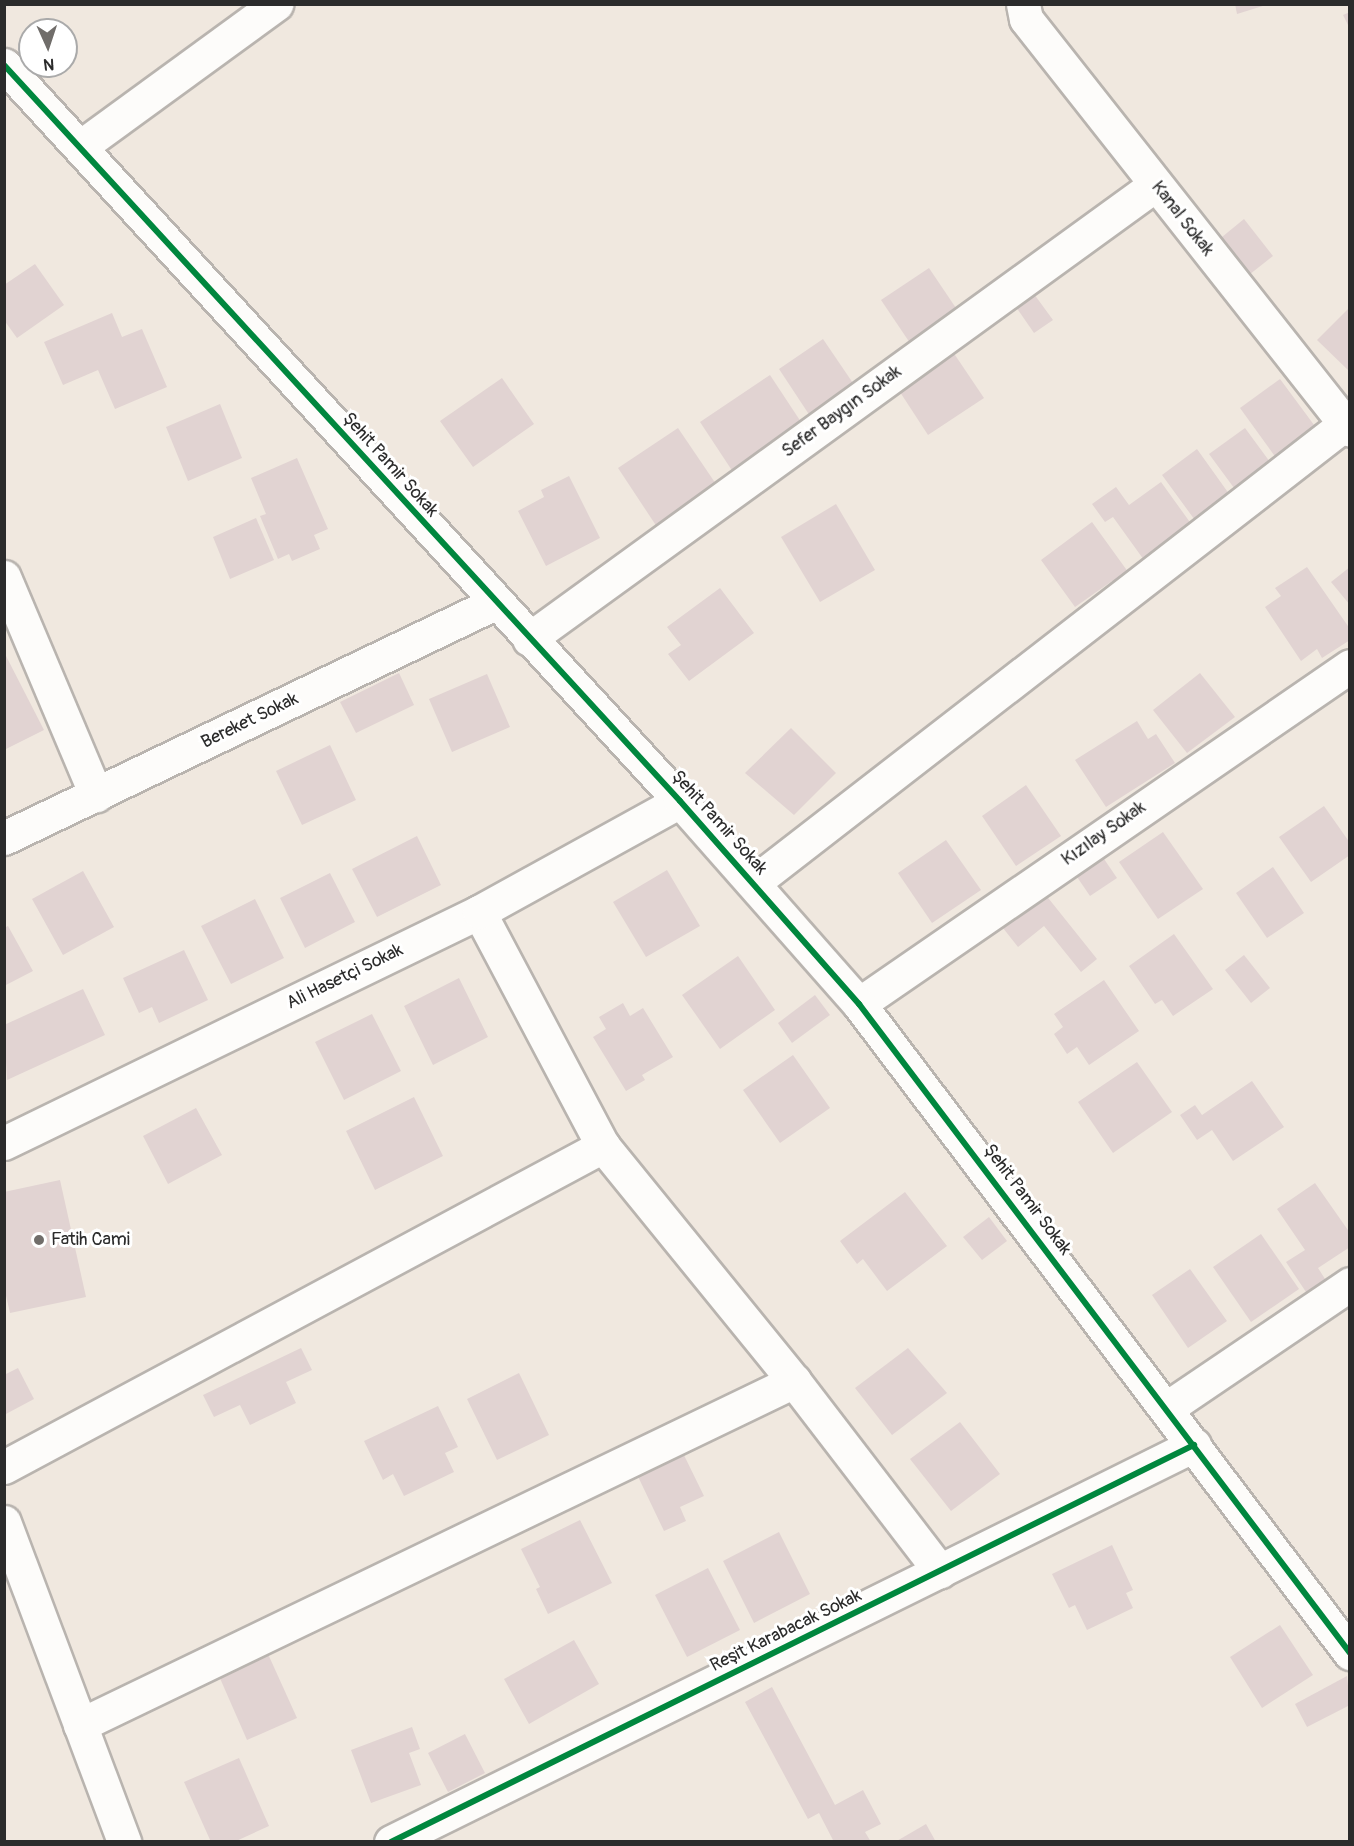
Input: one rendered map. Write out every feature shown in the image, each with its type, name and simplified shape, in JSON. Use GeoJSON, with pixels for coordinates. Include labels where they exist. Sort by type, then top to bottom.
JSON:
{"type":"FeatureCollection","features":[{"type":"Feature","properties":{"kind":"street"},"geometry":{"type":"LineString","coordinates":[[80,147],[276,4]]}},
{"type":"Feature","properties":{"kind":"street","name":"Kanal Sokak"},"geometry":{"type":"LineString","coordinates":[[1023,4],[1026,19],[1347,427]]}},
{"type":"Feature","properties":{"kind":"street","name":"Şehit Pamir Sokak"},"geometry":{"type":"LineString","coordinates":[[4,65],[495,603],[680,801],[860,1004],[1194,1445],[1344,1633]]}},
{"type":"Feature","properties":{"kind":"street","name":"Sefer Baygın Sokak"},"geometry":{"type":"LineString","coordinates":[[529,639],[1155,185]]}},
{"type":"Feature","properties":{"kind":"street"},"geometry":{"type":"LineString","coordinates":[[753,884],[1347,427]]}},
{"type":"Feature","properties":{"kind":"street"},"geometry":{"type":"LineString","coordinates":[[4,577],[96,795]]}},
{"type":"Feature","properties":{"kind":"street","name":"Bereket Sokak"},"geometry":{"type":"LineString","coordinates":[[4,838],[495,603]]}},
{"type":"Feature","properties":{"kind":"street","name":"Kızılay Sokak"},"geometry":{"type":"LineString","coordinates":[[860,1004],[1350,666]]}},
{"type":"Feature","properties":{"kind":"street","name":"Ali Hasetçi Sokak"},"geometry":{"type":"LineString","coordinates":[[4,1143],[479,912],[680,801]]}},
{"type":"Feature","properties":{"kind":"street"},"geometry":{"type":"LineString","coordinates":[[479,912],[603,1146],[794,1381],[940,1571]]}},
{"type":"Feature","properties":{"kind":"street"},"geometry":{"type":"LineString","coordinates":[[4,1467],[603,1146]]}},
{"type":"Feature","properties":{"kind":"street"},"geometry":{"type":"LineString","coordinates":[[1167,1408],[1350,1284]]}},
{"type":"Feature","properties":{"kind":"street"},"geometry":{"type":"LineString","coordinates":[[80,1725],[794,1381]]}},
{"type":"Feature","properties":{"kind":"street","name":"Reşit Karabacak Sokak"},"geometry":{"type":"LineString","coordinates":[[391,1842],[1194,1445]]}},
{"type":"Feature","properties":{"kind":"street"},"geometry":{"type":"LineString","coordinates":[[4,1522],[124,1842]]}},
{"type":"Feature","properties":{"kind":"building"},"geometry":{"type":"Polygon","coordinates":[[[1235,4],[1266,4],[1266,5],[1237,14],[1235,4]]]}},
{"type":"Feature","properties":{"kind":"building"},"geometry":{"type":"Polygon","coordinates":[[[1350,12],[1350,29],[1343,15],[1350,12]]]}},
{"type":"Feature","properties":{"kind":"building"},"geometry":{"type":"Polygon","coordinates":[[[1244,219],[1273,256],[1240,282],[1211,246],[1244,219]]]}},
{"type":"Feature","properties":{"kind":"building"},"geometry":{"type":"Polygon","coordinates":[[[35,264],[64,305],[17,338],[4,320],[4,285],[35,264]]]}},
{"type":"Feature","properties":{"kind":"building"},"geometry":{"type":"Polygon","coordinates":[[[929,268],[960,314],[912,346],[881,300],[929,268]]]}},
{"type":"Feature","properties":{"kind":"building"},"geometry":{"type":"Polygon","coordinates":[[[1034,294],[1053,320],[1034,333],[1016,307],[1034,294]]]}},
{"type":"Feature","properties":{"kind":"building"},"geometry":{"type":"Polygon","coordinates":[[[1350,307],[1350,372],[1317,340],[1350,307]]]}},
{"type":"Feature","properties":{"kind":"building"},"geometry":{"type":"Polygon","coordinates":[[[112,313],[122,337],[142,329],[167,387],[115,409],[98,370],[63,385],[44,342],[112,313]]]}},
{"type":"Feature","properties":{"kind":"building"},"geometry":{"type":"Polygon","coordinates":[[[823,339],[857,389],[812,419],[779,369],[823,339]]]}},
{"type":"Feature","properties":{"kind":"building"},"geometry":{"type":"Polygon","coordinates":[[[953,352],[984,398],[928,435],[898,389],[953,352]]]}},
{"type":"Feature","properties":{"kind":"building"},"geometry":{"type":"Polygon","coordinates":[[[770,375],[803,425],[733,472],[700,422],[770,375]]]}},
{"type":"Feature","properties":{"kind":"building"},"geometry":{"type":"Polygon","coordinates":[[[502,378],[534,424],[473,467],[440,421],[502,378]]]}},
{"type":"Feature","properties":{"kind":"building"},"geometry":{"type":"Polygon","coordinates":[[[1280,379],[1320,433],[1279,462],[1240,408],[1280,379]]]}},
{"type":"Feature","properties":{"kind":"building"},"geometry":{"type":"Polygon","coordinates":[[[220,404],[242,458],[188,481],[166,427],[220,404]]]}},
{"type":"Feature","properties":{"kind":"building"},"geometry":{"type":"Polygon","coordinates":[[[678,428],[718,487],[657,527],[618,468],[678,428]]]}},
{"type":"Feature","properties":{"kind":"building"},"geometry":{"type":"Polygon","coordinates":[[[1245,428],[1273,466],[1237,492],[1209,454],[1245,428]]]}},
{"type":"Feature","properties":{"kind":"building"},"geometry":{"type":"Polygon","coordinates":[[[1197,449],[1232,498],[1197,523],[1162,475],[1197,449]]]}},
{"type":"Feature","properties":{"kind":"building"},"geometry":{"type":"Polygon","coordinates":[[[297,458],[328,529],[314,535],[320,549],[292,561],[289,554],[278,559],[260,516],[266,514],[251,478],[297,458]]]}},
{"type":"Feature","properties":{"kind":"building"},"geometry":{"type":"Polygon","coordinates":[[[569,476],[600,538],[546,566],[518,511],[544,497],[541,490],[569,476]]]}},
{"type":"Feature","properties":{"kind":"building"},"geometry":{"type":"Polygon","coordinates":[[[1161,482],[1197,532],[1149,567],[1113,517],[1105,522],[1092,504],[1116,487],[1129,505],[1161,482]]]}},
{"type":"Feature","properties":{"kind":"building"},"geometry":{"type":"Polygon","coordinates":[[[836,504],[875,570],[820,602],[781,537],[836,504]]]}},
{"type":"Feature","properties":{"kind":"building"},"geometry":{"type":"Polygon","coordinates":[[[256,518],[274,560],[230,579],[213,537],[256,518]]]}},
{"type":"Feature","properties":{"kind":"building"},"geometry":{"type":"Polygon","coordinates":[[[1092,522],[1131,576],[1116,586],[1112,581],[1075,607],[1041,560],[1092,522]]]}},
{"type":"Feature","properties":{"kind":"building"},"geometry":{"type":"Polygon","coordinates":[[[1307,567],[1350,629],[1350,640],[1322,658],[1317,649],[1301,661],[1265,607],[1281,596],[1275,588],[1307,567]]]}},
{"type":"Feature","properties":{"kind":"building"},"geometry":{"type":"Polygon","coordinates":[[[1350,567],[1350,605],[1331,582],[1350,567]]]}},
{"type":"Feature","properties":{"kind":"building"},"geometry":{"type":"Polygon","coordinates":[[[720,588],[754,633],[689,681],[668,654],[681,645],[667,627],[720,588]]]}},
{"type":"Feature","properties":{"kind":"building"},"geometry":{"type":"Polygon","coordinates":[[[4,652],[44,730],[4,750],[4,652]]]}},
{"type":"Feature","properties":{"kind":"building"},"geometry":{"type":"Polygon","coordinates":[[[399,673],[414,705],[356,733],[340,702],[399,673]]]}},
{"type":"Feature","properties":{"kind":"building"},"geometry":{"type":"Polygon","coordinates":[[[1200,673],[1235,717],[1187,753],[1153,710],[1200,673]]]}},
{"type":"Feature","properties":{"kind":"building"},"geometry":{"type":"Polygon","coordinates":[[[487,674],[510,727],[452,752],[429,699],[487,674]]]}},
{"type":"Feature","properties":{"kind":"building"},"geometry":{"type":"Polygon","coordinates":[[[1137,721],[1148,739],[1156,734],[1175,763],[1106,807],[1075,760],[1137,721]]]}},
{"type":"Feature","properties":{"kind":"building"},"geometry":{"type":"Polygon","coordinates":[[[791,728],[836,773],[794,815],[745,773],[791,728]]]}},
{"type":"Feature","properties":{"kind":"building"},"geometry":{"type":"Polygon","coordinates":[[[330,745],[356,800],[302,825],[276,771],[330,745]]]}},
{"type":"Feature","properties":{"kind":"building"},"geometry":{"type":"Polygon","coordinates":[[[1026,785],[1061,836],[1016,866],[982,816],[1026,785]]]}},
{"type":"Feature","properties":{"kind":"building"},"geometry":{"type":"Polygon","coordinates":[[[1324,806],[1350,843],[1350,855],[1311,882],[1279,837],[1324,806]]]}},
{"type":"Feature","properties":{"kind":"building"},"geometry":{"type":"Polygon","coordinates":[[[1163,832],[1203,889],[1158,919],[1119,862],[1163,832]]]}},
{"type":"Feature","properties":{"kind":"building"},"geometry":{"type":"Polygon","coordinates":[[[417,836],[441,885],[377,917],[352,869],[417,836]]]}},
{"type":"Feature","properties":{"kind":"building"},"geometry":{"type":"Polygon","coordinates":[[[946,840],[981,890],[932,923],[898,873],[946,840]]]}},
{"type":"Feature","properties":{"kind":"building"},"geometry":{"type":"Polygon","coordinates":[[[1102,856],[1117,878],[1090,896],[1075,874],[1102,856]]]}},
{"type":"Feature","properties":{"kind":"building"},"geometry":{"type":"Polygon","coordinates":[[[1273,867],[1304,913],[1267,938],[1236,893],[1273,867]]]}},
{"type":"Feature","properties":{"kind":"building"},"geometry":{"type":"Polygon","coordinates":[[[667,870],[700,926],[646,957],[613,902],[667,870]]]}},
{"type":"Feature","properties":{"kind":"building"},"geometry":{"type":"Polygon","coordinates":[[[83,871],[114,927],[63,955],[32,899],[83,871]]]}},
{"type":"Feature","properties":{"kind":"building"},"geometry":{"type":"Polygon","coordinates":[[[330,873],[355,922],[305,948],[280,898],[330,873]]]}},
{"type":"Feature","properties":{"kind":"building"},"geometry":{"type":"Polygon","coordinates":[[[1045,894],[1097,959],[1081,972],[1044,926],[1018,947],[1003,928],[1045,894]]]}},
{"type":"Feature","properties":{"kind":"building"},"geometry":{"type":"Polygon","coordinates":[[[255,899],[284,958],[231,984],[201,926],[255,899]]]}},
{"type":"Feature","properties":{"kind":"building"},"geometry":{"type":"Polygon","coordinates":[[[8,926],[33,971],[4,986],[4,928],[8,926]]]}},
{"type":"Feature","properties":{"kind":"building"},"geometry":{"type":"Polygon","coordinates":[[[1174,934],[1213,989],[1173,1016],[1162,1000],[1155,1004],[1129,966],[1174,934]]]}},
{"type":"Feature","properties":{"kind":"building"},"geometry":{"type":"Polygon","coordinates":[[[184,950],[208,1000],[159,1023],[152,1007],[139,1013],[123,978],[184,950]]]}},
{"type":"Feature","properties":{"kind":"building"},"geometry":{"type":"Polygon","coordinates":[[[1244,955],[1270,988],[1251,1003],[1225,970],[1244,955]]]}},
{"type":"Feature","properties":{"kind":"building"},"geometry":{"type":"Polygon","coordinates":[[[738,956],[775,1010],[720,1049],[682,995],[738,956]]]}},
{"type":"Feature","properties":{"kind":"building"},"geometry":{"type":"Polygon","coordinates":[[[459,978],[488,1037],[433,1065],[404,1006],[459,978]]]}},
{"type":"Feature","properties":{"kind":"building"},"geometry":{"type":"Polygon","coordinates":[[[1104,980],[1139,1031],[1089,1065],[1077,1047],[1067,1054],[1054,1034],[1063,1027],[1054,1014],[1104,980]]]}},
{"type":"Feature","properties":{"kind":"building"},"geometry":{"type":"Polygon","coordinates":[[[83,989],[105,1035],[7,1080],[4,1025],[83,989]]]}},
{"type":"Feature","properties":{"kind":"building"},"geometry":{"type":"Polygon","coordinates":[[[815,995],[830,1015],[792,1043],[778,1023],[815,995]]]}},
{"type":"Feature","properties":{"kind":"building"},"geometry":{"type":"Polygon","coordinates":[[[623,1003],[630,1016],[643,1008],[673,1057],[642,1075],[645,1080],[626,1091],[593,1037],[606,1029],[599,1017],[623,1003]]]}},
{"type":"Feature","properties":{"kind":"building"},"geometry":{"type":"Polygon","coordinates":[[[372,1014],[401,1071],[344,1100],[315,1042],[372,1014]]]}},
{"type":"Feature","properties":{"kind":"building"},"geometry":{"type":"Polygon","coordinates":[[[793,1055],[830,1108],[780,1143],[743,1090],[793,1055]]]}},
{"type":"Feature","properties":{"kind":"building"},"geometry":{"type":"Polygon","coordinates":[[[1137,1062],[1172,1112],[1113,1153],[1078,1102],[1137,1062]]]}},
{"type":"Feature","properties":{"kind":"building"},"geometry":{"type":"Polygon","coordinates":[[[1252,1081],[1284,1127],[1233,1161],[1212,1130],[1197,1140],[1180,1115],[1195,1105],[1202,1115],[1252,1081]]]}},
{"type":"Feature","properties":{"kind":"building"},"geometry":{"type":"Polygon","coordinates":[[[414,1097],[443,1156],[375,1190],[346,1131],[414,1097]]]}},
{"type":"Feature","properties":{"kind":"building"},"geometry":{"type":"Polygon","coordinates":[[[196,1108],[222,1155],[168,1184],[143,1136],[196,1108]]]}},
{"type":"Feature","properties":{"kind":"building","name":"Fatih Cami"},"geometry":{"type":"Polygon","coordinates":[[[60,1180],[86,1297],[10,1313],[4,1287],[4,1192],[60,1180]]]}},
{"type":"Feature","properties":{"kind":"building"},"geometry":{"type":"Polygon","coordinates":[[[1315,1183],[1350,1233],[1350,1247],[1318,1268],[1327,1282],[1308,1295],[1286,1262],[1305,1250],[1277,1209],[1315,1183]]]}},
{"type":"Feature","properties":{"kind":"building"},"geometry":{"type":"Polygon","coordinates":[[[905,1192],[947,1246],[887,1291],[863,1259],[857,1264],[840,1241],[905,1192]]]}},
{"type":"Feature","properties":{"kind":"building"},"geometry":{"type":"Polygon","coordinates":[[[989,1217],[1007,1241],[982,1260],[963,1237],[989,1217]]]}},
{"type":"Feature","properties":{"kind":"building"},"geometry":{"type":"Polygon","coordinates":[[[1261,1234],[1299,1289],[1251,1322],[1213,1267],[1261,1234]]]}},
{"type":"Feature","properties":{"kind":"building"},"geometry":{"type":"Polygon","coordinates":[[[1190,1269],[1227,1321],[1188,1348],[1152,1295],[1190,1269]]]}},
{"type":"Feature","properties":{"kind":"building"},"geometry":{"type":"Polygon","coordinates":[[[301,1348],[312,1370],[286,1382],[296,1403],[250,1425],[240,1405],[214,1417],[203,1395],[301,1348]]]}},
{"type":"Feature","properties":{"kind":"building"},"geometry":{"type":"Polygon","coordinates":[[[908,1348],[947,1393],[892,1435],[855,1388],[908,1348]]]}},
{"type":"Feature","properties":{"kind":"building"},"geometry":{"type":"Polygon","coordinates":[[[18,1368],[34,1399],[4,1415],[4,1375],[18,1368]]]}},
{"type":"Feature","properties":{"kind":"building"},"geometry":{"type":"Polygon","coordinates":[[[519,1373],[549,1435],[497,1460],[467,1399],[519,1373]]]}},
{"type":"Feature","properties":{"kind":"building"},"geometry":{"type":"Polygon","coordinates":[[[438,1406],[458,1447],[445,1453],[454,1472],[404,1496],[393,1474],[383,1480],[364,1441],[438,1406]]]}},
{"type":"Feature","properties":{"kind":"building"},"geometry":{"type":"Polygon","coordinates":[[[960,1422],[1000,1474],[951,1511],[910,1459],[960,1422]]]}},
{"type":"Feature","properties":{"kind":"building"},"geometry":{"type":"Polygon","coordinates":[[[680,1447],[704,1496],[680,1507],[686,1521],[664,1531],[632,1464],[680,1447]]]}},
{"type":"Feature","properties":{"kind":"building"},"geometry":{"type":"Polygon","coordinates":[[[580,1520],[612,1583],[548,1614],[536,1589],[540,1587],[521,1549],[580,1520]]]}},
{"type":"Feature","properties":{"kind":"building"},"geometry":{"type":"Polygon","coordinates":[[[779,1532],[810,1594],[754,1623],[723,1561],[779,1532]]]}},
{"type":"Feature","properties":{"kind":"building"},"geometry":{"type":"Polygon","coordinates":[[[1112,1545],[1133,1590],[1126,1593],[1133,1608],[1087,1630],[1075,1605],[1069,1608],[1052,1574],[1112,1545]]]}},
{"type":"Feature","properties":{"kind":"building"},"geometry":{"type":"Polygon","coordinates":[[[708,1568],[740,1630],[687,1657],[655,1595],[708,1568]]]}},
{"type":"Feature","properties":{"kind":"building"},"geometry":{"type":"Polygon","coordinates":[[[1280,1625],[1313,1675],[1262,1708],[1230,1657],[1280,1625]]]}},
{"type":"Feature","properties":{"kind":"building"},"geometry":{"type":"Polygon","coordinates":[[[574,1640],[599,1684],[529,1724],[504,1679],[574,1640]]]}},
{"type":"Feature","properties":{"kind":"building"},"geometry":{"type":"Polygon","coordinates":[[[268,1654],[297,1718],[247,1740],[219,1676],[268,1654]]]}},
{"type":"Feature","properties":{"kind":"building"},"geometry":{"type":"Polygon","coordinates":[[[1347,1676],[1350,1705],[1307,1727],[1295,1704],[1347,1676]]]}},
{"type":"Feature","properties":{"kind":"building"},"geometry":{"type":"Polygon","coordinates":[[[772,1687],[835,1805],[863,1790],[881,1824],[865,1832],[871,1842],[834,1842],[819,1813],[808,1819],[745,1702],[772,1687]]]}},
{"type":"Feature","properties":{"kind":"building"},"geometry":{"type":"Polygon","coordinates":[[[412,1727],[420,1749],[409,1753],[421,1785],[371,1803],[351,1750],[412,1727]]]}},
{"type":"Feature","properties":{"kind":"building"},"geometry":{"type":"Polygon","coordinates":[[[465,1734],[485,1773],[448,1792],[428,1753],[465,1734]]]}},
{"type":"Feature","properties":{"kind":"building"},"geometry":{"type":"Polygon","coordinates":[[[239,1758],[269,1826],[234,1842],[211,1842],[184,1782],[239,1758]]]}},
{"type":"Feature","properties":{"kind":"building"},"geometry":{"type":"Polygon","coordinates":[[[926,1824],[936,1842],[895,1842],[926,1824]]]}},
{"type":"Feature","properties":{"kind":"cycle path"},"geometry":{"type":"LineString","coordinates":[[4,65],[680,801],[859,1004],[1350,1653]]}},
{"type":"Feature","properties":{"kind":"cycle path"},"geometry":{"type":"LineString","coordinates":[[391,1842],[1194,1445]]}},
{"type":"Feature","properties":{"kind":"place","name":"Fatih Cami"},"geometry":{"type":"Point","coordinates":[39,1240]}}]}
